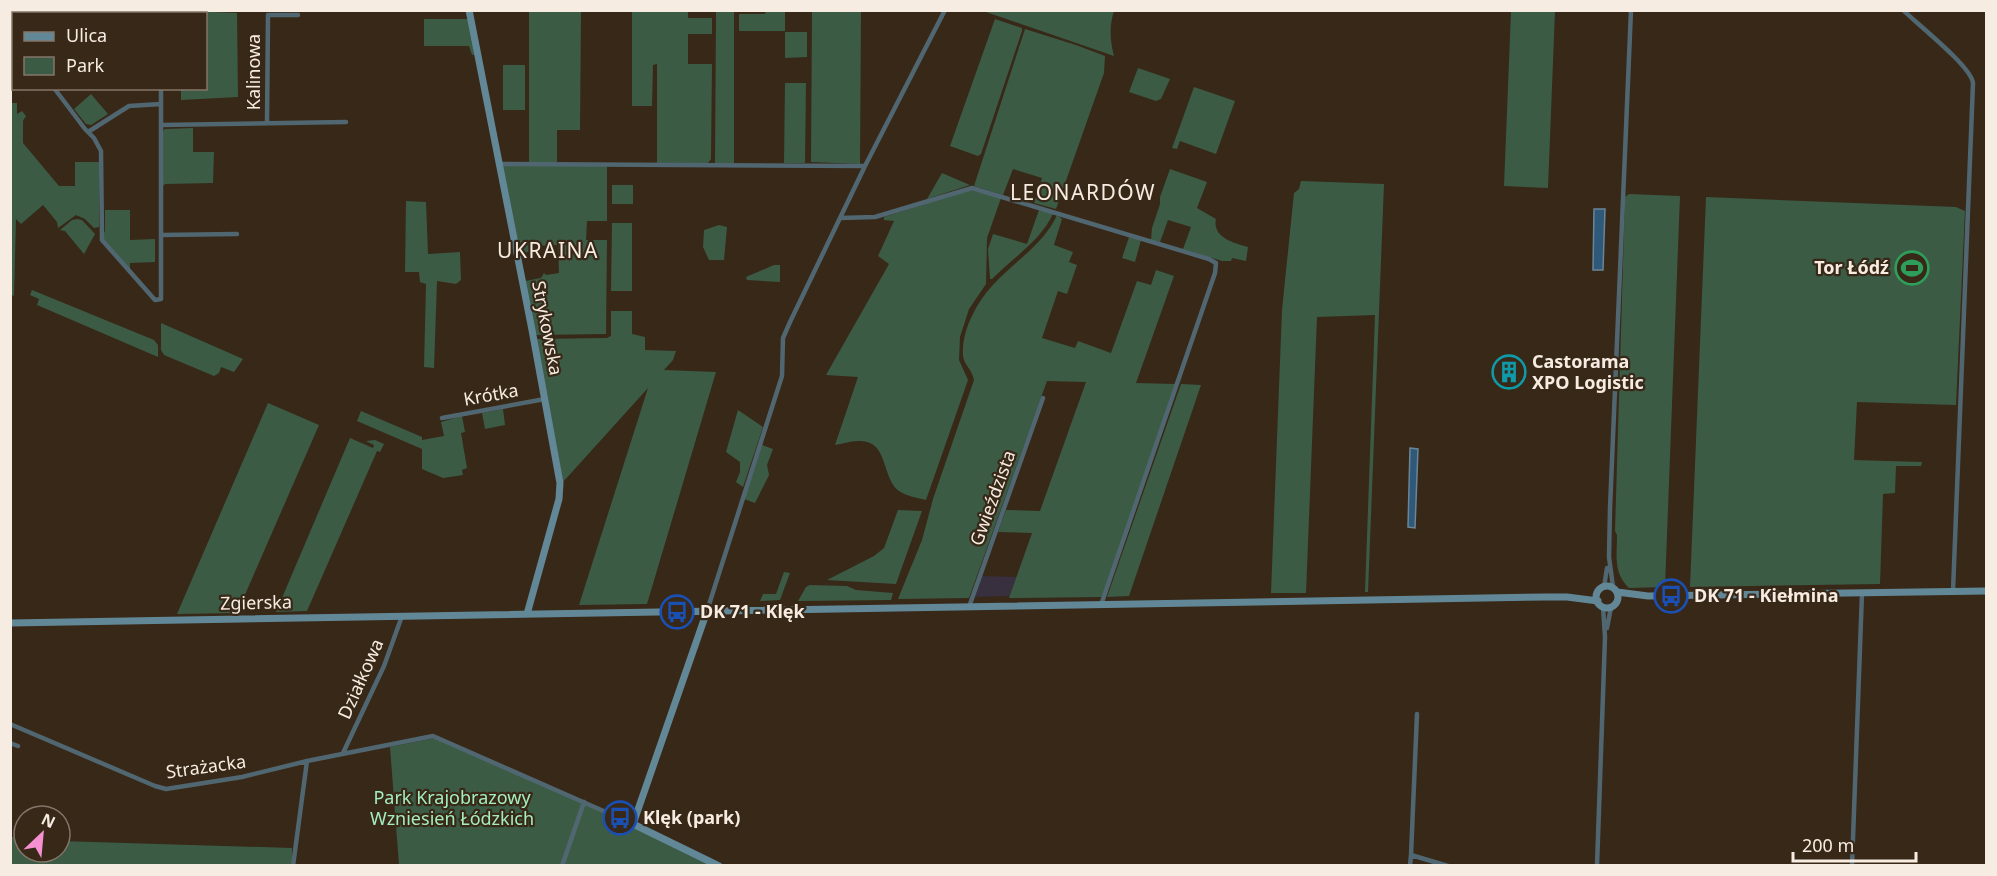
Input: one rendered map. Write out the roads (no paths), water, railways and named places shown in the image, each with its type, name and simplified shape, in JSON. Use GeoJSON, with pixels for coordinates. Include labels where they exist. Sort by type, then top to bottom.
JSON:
{"type":"FeatureCollection","features":[{"type":"Feature","properties":{"kind":"main road","name":"Strykowska"},"geometry":{"type":"LineString","coordinates":[[469,10],[559,477],[560,494],[527,614]]}},
{"type":"Feature","properties":{"kind":"main road"},"geometry":{"type":"LineString","coordinates":[[1601,589],[1604,605]]}},
{"type":"Feature","properties":{"kind":"main road"},"geometry":{"type":"LineString","coordinates":[[1567,597],[1601,589],[1648,596]]}},
{"type":"Feature","properties":{"kind":"main road"},"geometry":{"type":"LineString","coordinates":[[1615,590],[1617,600]]}},
{"type":"Feature","properties":{"kind":"main road"},"geometry":{"type":"LineString","coordinates":[[1567,597],[1604,605],[1617,600],[1648,596],[1986,591]]}},
{"type":"Feature","properties":{"kind":"main road","name":"Zgierska"},"geometry":{"type":"LineString","coordinates":[[10,622],[1567,597]]}},
{"type":"Feature","properties":{"kind":"main road"},"geometry":{"type":"LineString","coordinates":[[706,611],[633,824],[719,866]]}},
{"type":"Feature","properties":{"kind":"street"},"geometry":{"type":"LineString","coordinates":[[706,611],[782,376],[783,338],[865,166],[945,10]]}},
{"type":"Feature","properties":{"kind":"street"},"geometry":{"type":"LineString","coordinates":[[1601,589],[1609,556],[1631,10]]}},
{"type":"Feature","properties":{"kind":"street"},"geometry":{"type":"LineString","coordinates":[[1903,10],[1951,54],[1972,76],[1973,82],[1953,591]]}},
{"type":"Feature","properties":{"kind":"street","name":"Kalinowa"},"geometry":{"type":"LineString","coordinates":[[267,123],[268,15],[298,15]]}},
{"type":"Feature","properties":{"kind":"street"},"geometry":{"type":"LineString","coordinates":[[56,90],[101,151],[102,238],[155,300],[161,299],[161,90]]}},
{"type":"Feature","properties":{"kind":"street"},"geometry":{"type":"LineString","coordinates":[[88,132],[129,106],[161,104]]}},
{"type":"Feature","properties":{"kind":"street","name":"Kalinowa"},"geometry":{"type":"LineString","coordinates":[[161,125],[346,122]]}},
{"type":"Feature","properties":{"kind":"street"},"geometry":{"type":"LineString","coordinates":[[498,164],[865,166]]}},
{"type":"Feature","properties":{"kind":"street"},"geometry":{"type":"LineString","coordinates":[[840,218],[875,217],[969,187],[1216,263],[1215,273],[1101,604]]}},
{"type":"Feature","properties":{"kind":"street"},"geometry":{"type":"LineString","coordinates":[[160,235],[237,234]]}},
{"type":"Feature","properties":{"kind":"street","name":"Gwieździsta"},"geometry":{"type":"LineString","coordinates":[[969,607],[1043,398]]}},
{"type":"Feature","properties":{"kind":"street","name":"Krótka"},"geometry":{"type":"LineString","coordinates":[[442,418],[545,399]]}},
{"type":"Feature","properties":{"kind":"street"},"geometry":{"type":"LineString","coordinates":[[1609,556],[1615,590]]}},
{"type":"Feature","properties":{"kind":"street"},"geometry":{"type":"LineString","coordinates":[[1852,866],[1862,593]]}},
{"type":"Feature","properties":{"kind":"street"},"geometry":{"type":"LineString","coordinates":[[1597,866],[1605,637],[1604,605]]}},
{"type":"Feature","properties":{"kind":"street","name":"Działkowa"},"geometry":{"type":"LineString","coordinates":[[343,753],[384,666],[402,616]]}},
{"type":"Feature","properties":{"kind":"street"},"geometry":{"type":"LineString","coordinates":[[1410,866],[1417,714]]}},
{"type":"Feature","properties":{"kind":"street","name":"Strażacka"},"geometry":{"type":"LineString","coordinates":[[10,724],[166,789],[242,777],[343,753],[433,736],[633,824]]}},
{"type":"Feature","properties":{"kind":"street"},"geometry":{"type":"LineString","coordinates":[[10,743],[18,746]]}},
{"type":"Feature","properties":{"kind":"street"},"geometry":{"type":"LineString","coordinates":[[293,866],[307,761]]}},
{"type":"Feature","properties":{"kind":"street"},"geometry":{"type":"LineString","coordinates":[[561,866],[584,802]]}},
{"type":"Feature","properties":{"kind":"street"},"geometry":{"type":"LineString","coordinates":[[1411,855],[1448,866]]}},
{"type":"Feature","properties":{"kind":"water"},"geometry":{"type":"Polygon","coordinates":[[[1594,209],[1605,209],[1603,270],[1593,270],[1594,209]]]}},
{"type":"Feature","properties":{"kind":"water"},"geometry":{"type":"Polygon","coordinates":[[[1410,448],[1418,449],[1415,528],[1408,527],[1410,448]]]}},
{"type":"Feature","properties":{"kind":"place","name":"Tor Łódź"},"geometry":{"type":"Point","coordinates":[1912,268]}},
{"type":"Feature","properties":{"kind":"place","name":"Castorama XPO Logistic"},"geometry":{"type":"Point","coordinates":[1509,372]}},
{"type":"Feature","properties":{"kind":"place","name":"DK 71 - Kiełmina"},"geometry":{"type":"Point","coordinates":[1671,596]}},
{"type":"Feature","properties":{"kind":"place","name":"DK 71 - Klęk"},"geometry":{"type":"Point","coordinates":[677,612]}},
{"type":"Feature","properties":{"kind":"place","name":"Klęk (park)"},"geometry":{"type":"Point","coordinates":[620,818]}},
{"type":"Feature","properties":{"kind":"district","name":"LEONARDÓW"},"geometry":{"type":"Point","coordinates":[1083,193]}},
{"type":"Feature","properties":{"kind":"district","name":"UKRAINA"},"geometry":{"type":"Point","coordinates":[548,251]}},
{"type":"Feature","properties":{"kind":"park label","name":"Park Krajobrazowy Wzniesień Łódzkich"},"geometry":{"type":"Point","coordinates":[452,808]}}]}
